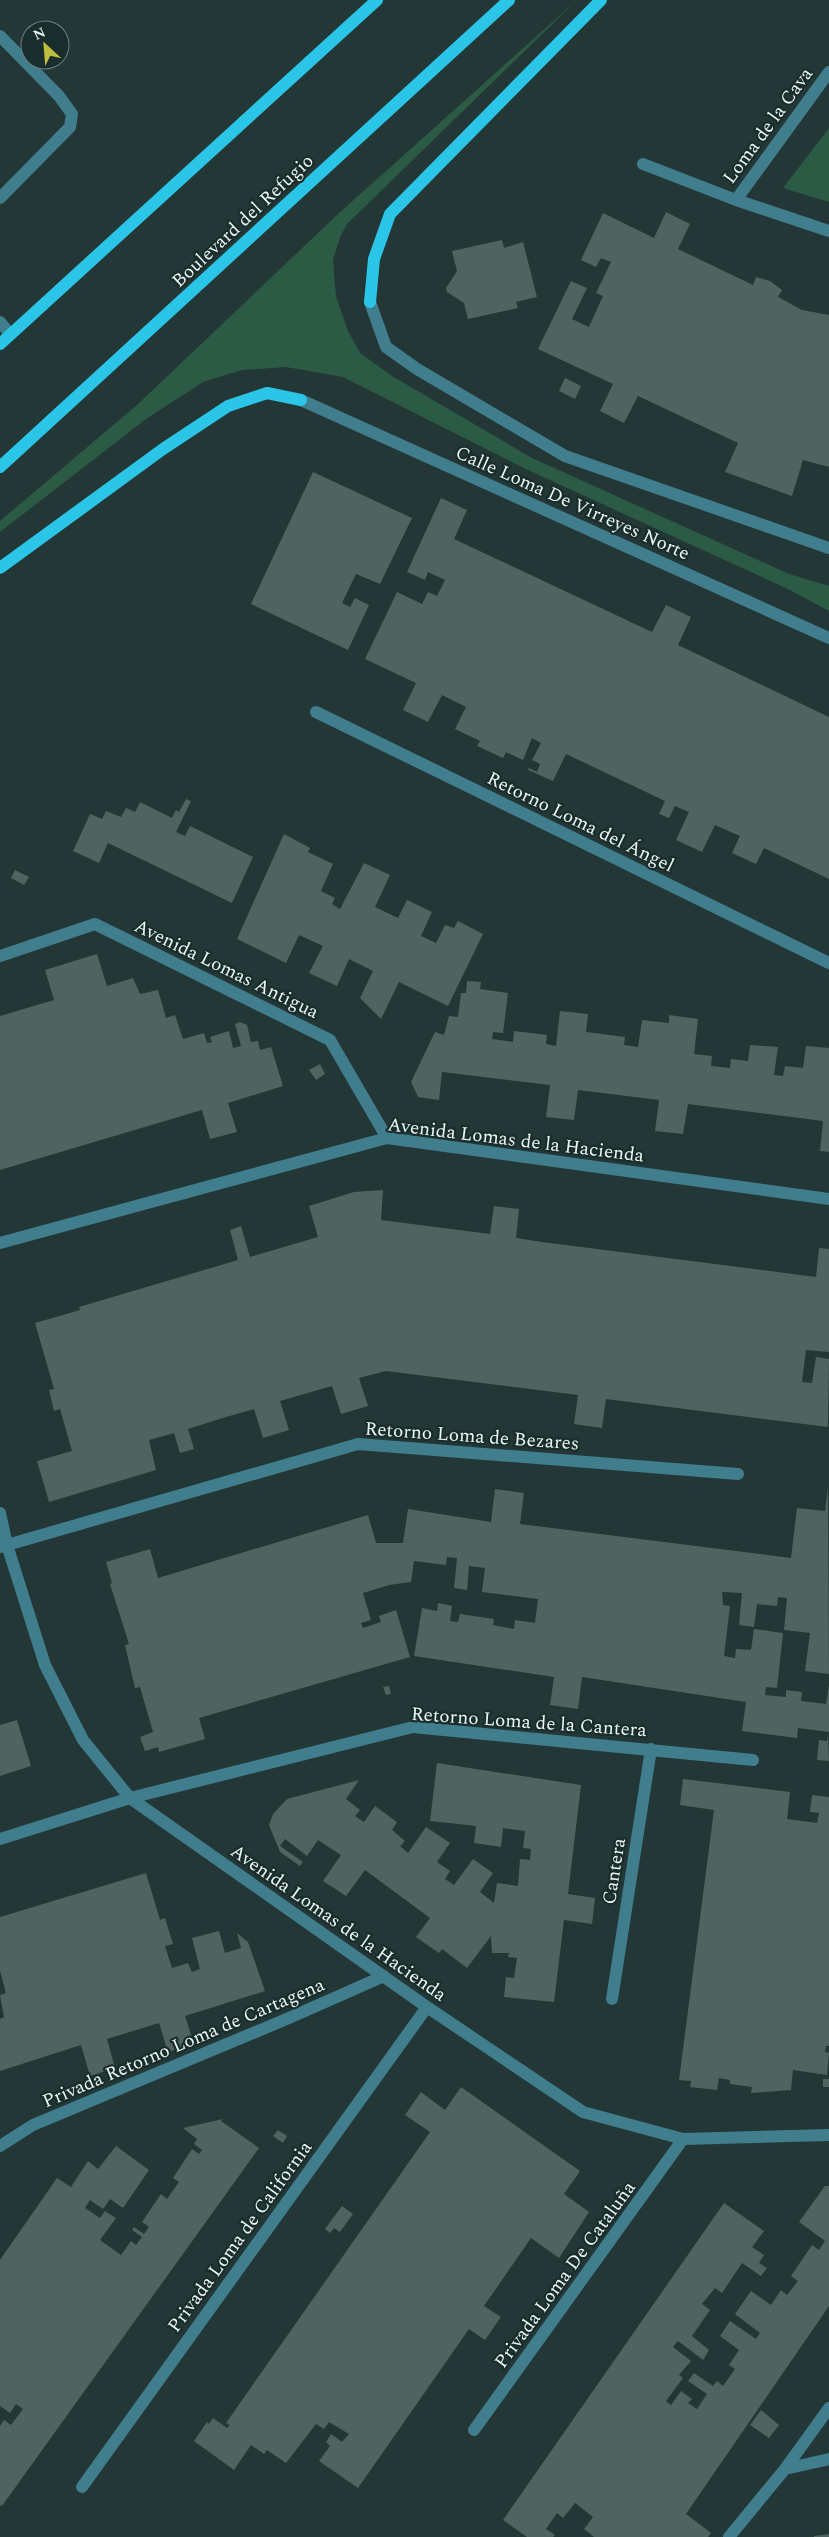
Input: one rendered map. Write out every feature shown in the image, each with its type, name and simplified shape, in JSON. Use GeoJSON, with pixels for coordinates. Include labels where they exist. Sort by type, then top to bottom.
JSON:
{"type":"FeatureCollection","features":[{"type":"Feature","properties":{"kind":"main road"},"geometry":{"type":"LineString","coordinates":[[0,344],[377,0]]}},
{"type":"Feature","properties":{"kind":"main road","name":"Boulevard del Refugio"},"geometry":{"type":"LineString","coordinates":[[0,467],[509,0]]}},
{"type":"Feature","properties":{"kind":"main road"},"geometry":{"type":"LineString","coordinates":[[370,302],[374,259],[390,214],[601,0]]}},
{"type":"Feature","properties":{"kind":"main road"},"geometry":{"type":"LineString","coordinates":[[0,568],[163,449],[228,406],[267,393],[301,400]]}},
{"type":"Feature","properties":{"kind":"street"},"geometry":{"type":"LineString","coordinates":[[0,198],[70,127],[72,114],[59,96],[1,40]]}},
{"type":"Feature","properties":{"kind":"street","name":"Loma de la Cava"},"geometry":{"type":"LineString","coordinates":[[736,200],[829,72]]}},
{"type":"Feature","properties":{"kind":"street"},"geometry":{"type":"LineString","coordinates":[[642,164],[736,200],[829,231]]}},
{"type":"Feature","properties":{"kind":"street"},"geometry":{"type":"LineString","coordinates":[[370,302],[386,347],[417,369],[566,456],[829,548]]}},
{"type":"Feature","properties":{"kind":"street"},"geometry":{"type":"LineString","coordinates":[[0,322],[10,334]]}},
{"type":"Feature","properties":{"kind":"street","name":"Calle Loma De Virreyes Norte"},"geometry":{"type":"LineString","coordinates":[[301,400],[829,638]]}},
{"type":"Feature","properties":{"kind":"street","name":"Retorno Loma del Ángel"},"geometry":{"type":"LineString","coordinates":[[316,712],[829,962]]}},
{"type":"Feature","properties":{"kind":"street","name":"Avenida Lomas Antigua"},"geometry":{"type":"LineString","coordinates":[[0,956],[95,924],[330,1040],[387,1138]]}},
{"type":"Feature","properties":{"kind":"street","name":"Avenida Lomas de la Hacienda"},"geometry":{"type":"LineString","coordinates":[[0,1243],[387,1138],[829,1198]]}},
{"type":"Feature","properties":{"kind":"street","name":"Retorno Loma de Bezares"},"geometry":{"type":"LineString","coordinates":[[4,1546],[358,1444],[738,1474]]}},
{"type":"Feature","properties":{"kind":"street","name":"Avenida Lomas de la Hacienda"},"geometry":{"type":"LineString","coordinates":[[0,1513],[4,1546],[45,1665],[83,1740],[130,1798],[582,2112],[683,2139],[829,2135]]}},
{"type":"Feature","properties":{"kind":"street","name":"Retorno Loma de la Cantera"},"geometry":{"type":"LineString","coordinates":[[0,1839],[130,1798],[413,1727],[754,1760]]}},
{"type":"Feature","properties":{"kind":"street","name":"Cantera"},"geometry":{"type":"LineString","coordinates":[[612,1999],[651,1749]]}},
{"type":"Feature","properties":{"kind":"street","name":"Privada Retorno Loma de Cartagena"},"geometry":{"type":"LineString","coordinates":[[0,2146],[33,2125],[289,2018],[384,1976]]}},
{"type":"Feature","properties":{"kind":"street","name":"Privada Loma de California"},"geometry":{"type":"LineString","coordinates":[[82,2487],[427,2006]]}},
{"type":"Feature","properties":{"kind":"street","name":"Privada Loma De Cataluña"},"geometry":{"type":"LineString","coordinates":[[474,2430],[683,2139]]}},
{"type":"Feature","properties":{"kind":"street"},"geometry":{"type":"LineString","coordinates":[[729,2537],[785,2469],[829,2408]]}},
{"type":"Feature","properties":{"kind":"street"},"geometry":{"type":"LineString","coordinates":[[785,2469],[829,2459]]}},
{"type":"Feature","properties":{"kind":"green space"},"geometry":{"type":"Polygon","coordinates":[[[577,0],[347,224],[340,237],[333,260],[336,297],[348,331],[360,353],[392,376],[532,458],[789,574],[829,586],[829,611],[790,590],[528,470],[343,377],[286,367],[242,370],[203,382],[146,419],[0,532],[0,521],[137,405],[338,214],[577,0]]]}},
{"type":"Feature","properties":{"kind":"green space"},"geometry":{"type":"Polygon","coordinates":[[[829,128],[829,202],[783,188],[829,128]]]}},
{"type":"Feature","properties":{"kind":"building"},"geometry":{"type":"Polygon","coordinates":[[[666,212],[690,224],[678,249],[753,285],[756,277],[770,281],[782,290],[778,297],[802,310],[829,315],[829,467],[803,460],[792,496],[725,472],[738,443],[638,396],[624,423],[600,411],[613,384],[538,349],[571,281],[587,288],[572,319],[589,327],[603,296],[596,293],[611,262],[601,258],[596,267],[581,260],[603,213],[654,238],[666,212]]]}},
{"type":"Feature","properties":{"kind":"building"},"geometry":{"type":"Polygon","coordinates":[[[502,240],[504,248],[523,242],[537,297],[516,302],[518,308],[468,319],[464,303],[447,292],[446,288],[457,271],[452,251],[502,240]]]}},
{"type":"Feature","properties":{"kind":"building"},"geometry":{"type":"Polygon","coordinates":[[[565,378],[581,386],[575,399],[559,391],[565,378]]]}},
{"type":"Feature","properties":{"kind":"building"},"geometry":{"type":"Polygon","coordinates":[[[313,472],[412,518],[380,584],[356,574],[342,603],[350,607],[355,598],[369,605],[348,650],[251,604],[313,472]]]}},
{"type":"Feature","properties":{"kind":"building"},"geometry":{"type":"Polygon","coordinates":[[[441,498],[467,510],[454,539],[652,632],[666,605],[691,617],[678,645],[829,717],[829,879],[764,848],[756,864],[732,853],[740,836],[715,825],[702,852],[676,840],[689,812],[675,806],[669,818],[659,814],[665,801],[566,754],[553,781],[528,770],[529,768],[537,772],[540,764],[532,760],[541,743],[532,738],[523,760],[506,752],[503,758],[477,746],[480,741],[455,729],[466,707],[442,695],[428,722],[403,710],[416,683],[365,659],[397,592],[422,604],[428,592],[437,596],[445,580],[428,572],[425,580],[407,572],[441,498]]]}},
{"type":"Feature","properties":{"kind":"building"},"geometry":{"type":"Polygon","coordinates":[[[186,799],[191,801],[176,832],[185,836],[190,826],[253,857],[232,903],[108,843],[99,863],[73,851],[90,814],[102,819],[106,811],[121,817],[126,808],[135,812],[140,802],[172,818],[176,810],[179,812],[186,799]]]}},
{"type":"Feature","properties":{"kind":"building"},"geometry":{"type":"Polygon","coordinates":[[[284,834],[310,848],[308,852],[333,864],[321,891],[335,898],[332,904],[340,909],[364,863],[390,875],[375,907],[398,918],[407,900],[432,912],[421,936],[436,943],[445,925],[454,928],[458,921],[483,934],[448,1006],[399,982],[381,1019],[360,998],[373,971],[349,959],[337,986],[309,973],[323,946],[299,935],[286,963],[237,939],[284,834]]]}},
{"type":"Feature","properties":{"kind":"building"},"geometry":{"type":"Polygon","coordinates":[[[15,870],[29,877],[24,885],[11,878],[15,870]]]}},
{"type":"Feature","properties":{"kind":"building"},"geometry":{"type":"Polygon","coordinates":[[[97,954],[107,986],[133,978],[140,994],[158,990],[166,1018],[175,1015],[183,1039],[204,1033],[207,1043],[212,1042],[210,1037],[229,1031],[233,1048],[241,1046],[235,1024],[240,1022],[247,1025],[251,1042],[258,1041],[260,1050],[271,1047],[283,1086],[228,1103],[237,1132],[210,1139],[202,1110],[0,1170],[0,1016],[54,1000],[45,970],[97,954]]]}},
{"type":"Feature","properties":{"kind":"building"},"geometry":{"type":"Polygon","coordinates":[[[467,981],[481,982],[480,989],[508,993],[503,1033],[493,1032],[492,1039],[513,1042],[514,1031],[547,1035],[546,1044],[556,1046],[560,1011],[588,1014],[586,1032],[625,1037],[624,1045],[638,1047],[642,1020],[669,1023],[669,1015],[698,1019],[694,1054],[712,1056],[711,1066],[730,1068],[731,1059],[748,1061],[750,1045],[778,1047],[774,1075],[783,1076],[785,1066],[803,1068],[806,1046],[829,1048],[829,1152],[820,1151],[823,1121],[688,1104],[683,1134],[655,1131],[659,1100],[578,1090],[574,1120],[546,1117],[550,1085],[442,1072],[439,1100],[418,1097],[411,1082],[435,1032],[444,1035],[449,1016],[458,1017],[461,993],[466,993],[467,981]]]}},
{"type":"Feature","properties":{"kind":"building"},"geometry":{"type":"Polygon","coordinates":[[[320,1064],[325,1074],[316,1080],[309,1070],[320,1064]]]}},
{"type":"Feature","properties":{"kind":"building"},"geometry":{"type":"Polygon","coordinates":[[[383,1190],[381,1220],[490,1234],[494,1206],[519,1209],[516,1238],[542,1242],[816,1277],[819,1248],[829,1249],[829,1352],[806,1350],[802,1382],[812,1383],[816,1357],[829,1359],[828,1427],[606,1399],[602,1428],[574,1424],[578,1395],[386,1371],[359,1378],[368,1406],[341,1414],[332,1386],[280,1401],[289,1430],[263,1438],[254,1409],[188,1429],[194,1449],[180,1453],[174,1433],[149,1440],[156,1470],[49,1502],[37,1461],[72,1451],[60,1409],[54,1411],[49,1390],[54,1389],[35,1323],[80,1310],[79,1307],[238,1260],[230,1230],[241,1226],[250,1257],[318,1237],[309,1206],[354,1192],[383,1190]]]}},
{"type":"Feature","properties":{"kind":"building"},"geometry":{"type":"Polygon","coordinates":[[[828,1487],[829,1674],[805,1671],[810,1633],[784,1630],[787,1598],[778,1597],[777,1606],[757,1604],[754,1627],[739,1625],[742,1593],[722,1592],[723,1605],[730,1606],[724,1656],[735,1658],[736,1649],[751,1650],[754,1629],[783,1633],[777,1688],[766,1687],[765,1695],[786,1697],[786,1690],[802,1692],[801,1701],[826,1704],[829,1685],[829,1732],[798,1728],[797,1738],[742,1731],[746,1702],[582,1677],[578,1709],[550,1705],[554,1677],[414,1656],[422,1608],[437,1611],[438,1603],[452,1606],[450,1621],[458,1622],[460,1614],[494,1619],[493,1625],[514,1629],[515,1620],[535,1623],[538,1599],[482,1592],[485,1568],[469,1566],[467,1590],[454,1588],[457,1558],[447,1557],[446,1565],[414,1561],[411,1582],[389,1585],[363,1593],[371,1620],[361,1623],[363,1628],[381,1622],[379,1616],[396,1610],[410,1657],[199,1718],[205,1739],[159,1752],[158,1747],[145,1751],[140,1737],[153,1732],[140,1687],[135,1688],[125,1645],[129,1644],[110,1584],[112,1583],[106,1562],[150,1549],[158,1578],[368,1515],[376,1543],[403,1543],[408,1509],[491,1522],[495,1489],[524,1493],[520,1524],[791,1558],[797,1508],[825,1511],[828,1487]]]}},
{"type":"Feature","properties":{"kind":"building"},"geometry":{"type":"Polygon","coordinates":[[[389,1686],[391,1694],[386,1695],[383,1687],[389,1686]]]}},
{"type":"Feature","properties":{"kind":"building"},"geometry":{"type":"Polygon","coordinates":[[[17,1720],[31,1766],[0,1776],[0,1725],[17,1720]]]}},
{"type":"Feature","properties":{"kind":"building"},"geometry":{"type":"Polygon","coordinates":[[[828,1734],[829,1761],[817,1760],[819,1740],[827,1741],[828,1734]]]}},
{"type":"Feature","properties":{"kind":"building"},"geometry":{"type":"Polygon","coordinates":[[[437,1763],[581,1785],[568,1894],[595,1898],[592,1924],[564,1920],[554,2002],[504,1997],[506,1977],[514,1978],[517,1958],[508,1957],[509,1953],[492,1953],[491,1936],[467,1968],[442,1949],[439,1953],[416,1937],[430,1918],[365,1870],[346,1896],[323,1881],[341,1855],[318,1840],[307,1856],[285,1839],[280,1846],[303,1862],[300,1866],[280,1852],[269,1825],[273,1814],[287,1799],[359,1780],[346,1799],[360,1810],[355,1816],[364,1822],[375,1806],[397,1822],[392,1830],[405,1841],[400,1846],[408,1853],[426,1827],[450,1843],[437,1862],[450,1871],[445,1879],[454,1885],[473,1859],[493,1873],[480,1892],[494,1903],[497,1883],[518,1886],[520,1859],[530,1860],[531,1849],[523,1848],[525,1831],[503,1828],[501,1847],[474,1843],[476,1826],[430,1821],[437,1763]]]}},
{"type":"Feature","properties":{"kind":"building"},"geometry":{"type":"Polygon","coordinates":[[[683,1779],[790,1792],[787,1819],[817,1823],[819,1813],[810,1812],[812,1795],[829,1797],[829,2046],[826,2046],[825,2052],[829,2053],[827,2075],[793,2070],[791,2090],[751,2093],[752,2087],[730,2084],[730,2080],[719,2078],[717,2090],[690,2087],[691,2081],[679,2080],[714,1810],[680,1805],[683,1779]]]}},
{"type":"Feature","properties":{"kind":"building"},"geometry":{"type":"Polygon","coordinates":[[[146,1873],[160,1920],[165,1918],[173,1944],[165,1946],[172,1968],[188,1963],[192,1972],[200,1969],[192,1938],[219,1931],[225,1953],[241,1948],[237,1933],[248,1942],[265,1991],[185,2016],[194,2044],[168,2052],[159,2023],[107,2039],[115,2068],[90,2076],[81,2045],[0,2071],[0,2019],[4,2017],[0,1995],[6,1993],[0,1971],[0,1917],[146,1873]]]}},
{"type":"Feature","properties":{"kind":"building"},"geometry":{"type":"Polygon","coordinates":[[[823,2079],[829,2079],[829,2087],[823,2087],[823,2079]]]}},
{"type":"Feature","properties":{"kind":"building"},"geometry":{"type":"Polygon","coordinates":[[[461,2087],[580,2171],[564,2194],[589,2212],[559,2258],[531,2238],[484,2306],[501,2317],[485,2340],[469,2329],[358,2488],[319,2461],[330,2446],[326,2442],[331,2434],[342,2442],[349,2434],[329,2422],[324,2429],[316,2424],[286,2463],[267,2450],[264,2454],[251,2445],[234,2470],[194,2441],[207,2422],[209,2424],[213,2418],[227,2428],[230,2425],[226,2423],[430,2132],[405,2115],[421,2092],[445,2110],[461,2087]]]}},
{"type":"Feature","properties":{"kind":"building"},"geometry":{"type":"Polygon","coordinates":[[[223,2119],[221,2121],[259,2148],[2,2506],[0,2505],[0,2426],[4,2420],[11,2425],[23,2409],[16,2404],[10,2413],[0,2406],[0,2260],[57,2178],[71,2187],[88,2161],[98,2169],[116,2146],[149,2170],[123,2208],[110,2199],[103,2209],[90,2200],[85,2208],[100,2218],[105,2211],[116,2218],[100,2240],[121,2255],[131,2241],[136,2245],[142,2237],[132,2230],[134,2227],[144,2234],[149,2227],[142,2222],[161,2194],[167,2199],[179,2182],[173,2178],[192,2149],[199,2154],[202,2150],[194,2144],[197,2139],[183,2128],[223,2119]]]}},
{"type":"Feature","properties":{"kind":"building"},"geometry":{"type":"Polygon","coordinates":[[[278,2130],[287,2136],[283,2143],[273,2136],[278,2130]]]}},
{"type":"Feature","properties":{"kind":"building"},"geometry":{"type":"Polygon","coordinates":[[[825,2186],[829,2186],[829,2306],[686,2514],[711,2533],[708,2537],[594,2537],[584,2529],[593,2517],[575,2503],[563,2518],[557,2513],[546,2529],[555,2535],[553,2537],[527,2537],[503,2520],[724,2203],[764,2231],[752,2247],[764,2255],[759,2263],[767,2268],[761,2276],[742,2263],[722,2293],[715,2288],[702,2304],[710,2310],[692,2336],[709,2350],[703,2360],[678,2341],[673,2347],[691,2361],[679,2375],[683,2378],[666,2401],[671,2405],[681,2391],[692,2399],[688,2403],[697,2409],[707,2394],[688,2381],[694,2373],[713,2386],[717,2381],[723,2386],[735,2369],[729,2365],[739,2350],[720,2336],[730,2321],[756,2339],[760,2333],[735,2314],[751,2291],[771,2305],[781,2290],[787,2295],[798,2281],[791,2276],[812,2245],[819,2250],[825,2241],[799,2222],[825,2186]]]}},
{"type":"Feature","properties":{"kind":"building"},"geometry":{"type":"Polygon","coordinates":[[[342,2206],[353,2214],[340,2232],[334,2228],[330,2233],[325,2229],[342,2206]]]}},
{"type":"Feature","properties":{"kind":"building"},"geometry":{"type":"Polygon","coordinates":[[[761,2410],[779,2425],[769,2438],[750,2425],[761,2410]]]}},
{"type":"Feature","properties":{"kind":"building"},"geometry":{"type":"Polygon","coordinates":[[[829,2534],[829,2537],[814,2537],[814,2536],[829,2534]]]}}]}
